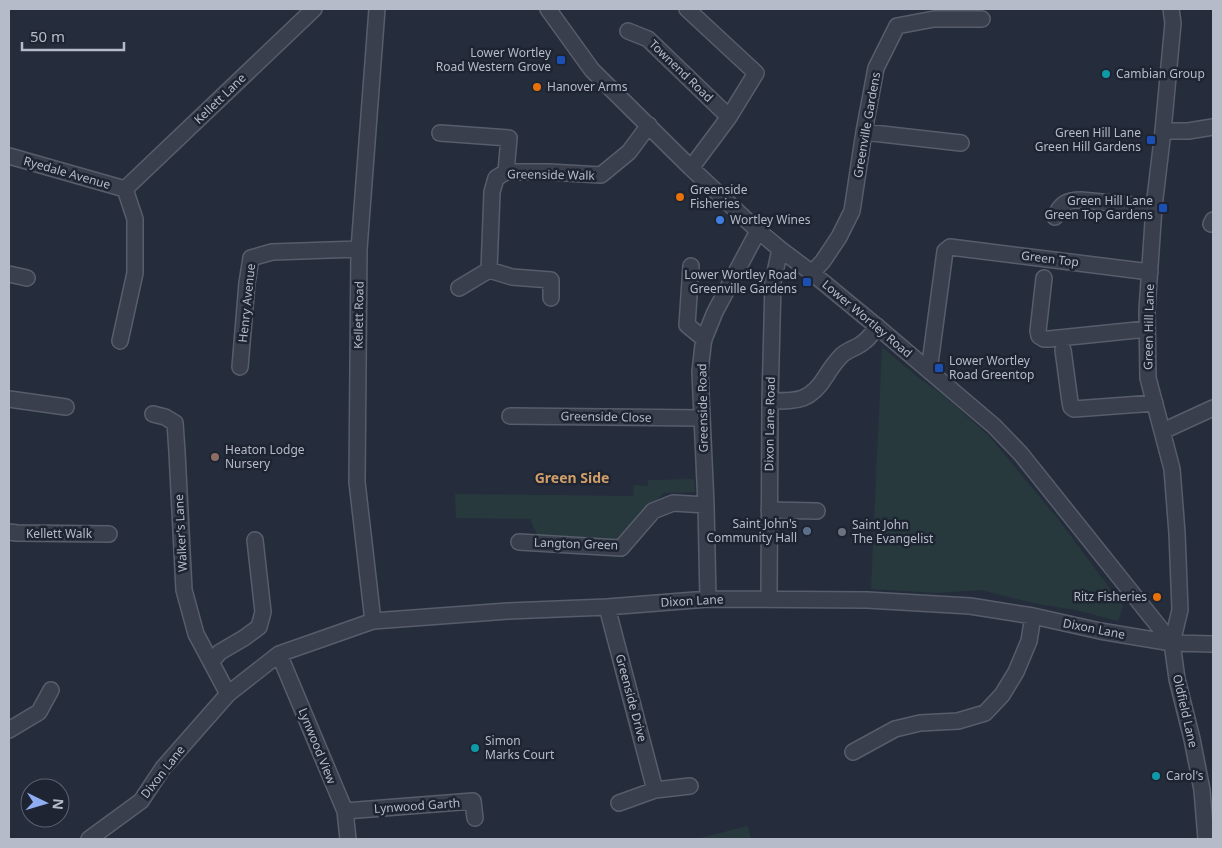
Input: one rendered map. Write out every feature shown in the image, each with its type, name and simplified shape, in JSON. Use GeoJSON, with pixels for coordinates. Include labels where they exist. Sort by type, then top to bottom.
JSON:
{"type":"FeatureCollection","features":[{"type":"Feature","properties":{"kind":"street","name":"Kellett Lane"},"geometry":{"type":"LineString","coordinates":[[125,189],[314,9]]}},
{"type":"Feature","properties":{"kind":"street","name":"Kellett Road"},"geometry":{"type":"LineString","coordinates":[[373,621],[357,482],[359,249],[377,9]]}},
{"type":"Feature","properties":{"kind":"street"},"geometry":{"type":"LineString","coordinates":[[687,9],[756,73],[729,117],[691,168]]}},
{"type":"Feature","properties":{"kind":"street","name":"Green Hill Lane"},"geometry":{"type":"LineString","coordinates":[[1171,9],[1173,23],[1154,207],[1147,310],[1148,378],[1172,469],[1180,610],[1172,643]]}},
{"type":"Feature","properties":{"kind":"street","name":"Lower Wortley Road"},"geometry":{"type":"LineString","coordinates":[[555,11],[592,70],[691,168],[780,250],[812,273],[877,326],[994,426],[1021,454],[1172,643]]}},
{"type":"Feature","properties":{"kind":"street","name":"Greenville Gardens"},"geometry":{"type":"LineString","coordinates":[[812,273],[839,238],[852,211],[876,68],[897,26],[934,19],[982,19]]}},
{"type":"Feature","properties":{"kind":"street","name":"Townend Road"},"geometry":{"type":"LineString","coordinates":[[628,31],[648,39],[729,117]]}},
{"type":"Feature","properties":{"kind":"street","name":"Greenside Walk"},"geometry":{"type":"LineString","coordinates":[[489,270],[492,192],[496,178],[506,172],[601,175],[629,152],[649,126]]}},
{"type":"Feature","properties":{"kind":"street"},"geometry":{"type":"LineString","coordinates":[[1163,131],[1188,132],[1213,127]]}},
{"type":"Feature","properties":{"kind":"street"},"geometry":{"type":"LineString","coordinates":[[864,132],[961,143]]}},
{"type":"Feature","properties":{"kind":"street"},"geometry":{"type":"LineString","coordinates":[[440,133],[509,138],[506,172]]}},
{"type":"Feature","properties":{"kind":"street","name":"Ryedale Avenue"},"geometry":{"type":"LineString","coordinates":[[9,156],[125,189]]}},
{"type":"Feature","properties":{"kind":"street"},"geometry":{"type":"LineString","coordinates":[[120,341],[135,273],[135,220],[125,189]]}},
{"type":"Feature","properties":{"kind":"street"},"geometry":{"type":"LineString","coordinates":[[1055,217],[1058,210],[1072,200],[1154,207]]}},
{"type":"Feature","properties":{"kind":"street","name":"Greenside Road"},"geometry":{"type":"LineString","coordinates":[[708,599],[700,372],[704,339],[715,312],[758,231]]}},
{"type":"Feature","properties":{"kind":"street","name":"Green Top"},"geometry":{"type":"LineString","coordinates":[[929,371],[945,251],[950,247],[1150,272]]}},
{"type":"Feature","properties":{"kind":"street","name":"Henry Avenue"},"geometry":{"type":"LineString","coordinates":[[240,366],[250,258],[272,252],[359,249]]}},
{"type":"Feature","properties":{"kind":"street","name":"Dixon Lane Road"},"geometry":{"type":"LineString","coordinates":[[769,599],[773,282],[780,250]]}},
{"type":"Feature","properties":{"kind":"street"},"geometry":{"type":"LineString","coordinates":[[691,266],[687,325],[704,339]]}},
{"type":"Feature","properties":{"kind":"street"},"geometry":{"type":"LineString","coordinates":[[459,288],[489,270],[512,277],[551,280],[551,298]]}},
{"type":"Feature","properties":{"kind":"street"},"geometry":{"type":"LineString","coordinates":[[9,274],[27,278]]}},
{"type":"Feature","properties":{"kind":"street"},"geometry":{"type":"LineString","coordinates":[[1044,278],[1038,331],[1044,339],[1148,329]]}},
{"type":"Feature","properties":{"kind":"street"},"geometry":{"type":"LineString","coordinates":[[770,401],[796,401],[813,393],[833,364],[845,353],[865,342],[877,326]]}},
{"type":"Feature","properties":{"kind":"street"},"geometry":{"type":"LineString","coordinates":[[1063,350],[1070,402],[1071,407],[1074,409],[1155,403]]}},
{"type":"Feature","properties":{"kind":"street"},"geometry":{"type":"LineString","coordinates":[[9,399],[66,407]]}},
{"type":"Feature","properties":{"kind":"street"},"geometry":{"type":"LineString","coordinates":[[1163,431],[1213,408]]}},
{"type":"Feature","properties":{"kind":"street","name":"Walker's Lane"},"geometry":{"type":"LineString","coordinates":[[153,414],[165,417],[175,423],[184,590],[196,634],[211,662]]}},
{"type":"Feature","properties":{"kind":"street","name":"Greenside Close"},"geometry":{"type":"LineString","coordinates":[[510,416],[702,418]]}},
{"type":"Feature","properties":{"kind":"street","name":"Langton Green"},"geometry":{"type":"LineString","coordinates":[[519,542],[621,548],[653,511],[673,503],[706,505]]}},
{"type":"Feature","properties":{"kind":"street"},"geometry":{"type":"LineString","coordinates":[[769,510],[817,511]]}},
{"type":"Feature","properties":{"kind":"street","name":"Kellett Walk"},"geometry":{"type":"LineString","coordinates":[[9,532],[16,534],[109,534]]}},
{"type":"Feature","properties":{"kind":"street"},"geometry":{"type":"LineString","coordinates":[[228,694],[211,662],[220,652],[259,627],[264,612],[255,540]]}},
{"type":"Feature","properties":{"kind":"street","name":"Dixon Lane"},"geometry":{"type":"LineString","coordinates":[[89,839],[141,801],[163,768],[228,694],[280,654],[373,621],[508,610],[607,607],[708,599],[867,600],[970,606],[1172,643],[1213,644]]}},
{"type":"Feature","properties":{"kind":"street","name":"Greenside Drive"},"geometry":{"type":"LineString","coordinates":[[607,607],[655,790]]}},
{"type":"Feature","properties":{"kind":"street"},"geometry":{"type":"LineString","coordinates":[[853,752],[895,729],[920,723],[958,721],[985,714],[1002,695],[1016,672],[1029,641],[1032,616]]}},
{"type":"Feature","properties":{"kind":"street","name":"Oldfield Lane"},"geometry":{"type":"LineString","coordinates":[[1172,643],[1176,678],[1192,739],[1202,790],[1206,839]]}},
{"type":"Feature","properties":{"kind":"street","name":"Lynwood View"},"geometry":{"type":"LineString","coordinates":[[280,654],[344,811],[348,839]]}},
{"type":"Feature","properties":{"kind":"street"},"geometry":{"type":"LineString","coordinates":[[9,730],[39,712],[52,690]]}},
{"type":"Feature","properties":{"kind":"street"},"geometry":{"type":"LineString","coordinates":[[619,803],[655,790],[690,786]]}},
{"type":"Feature","properties":{"kind":"street","name":"Lynwood Garth"},"geometry":{"type":"LineString","coordinates":[[344,811],[473,801],[475,818]]}},
{"type":"Feature","properties":{"kind":"shaded area"},"geometry":{"type":"Polygon","coordinates":[[[882,347],[943,395],[989,436],[1058,519],[1123,606],[1118,621],[981,590],[938,593],[871,589],[882,347]]]}},
{"type":"Feature","properties":{"kind":"shaded area"},"geometry":{"type":"Polygon","coordinates":[[[694,479],[695,492],[664,493],[617,538],[537,535],[530,519],[456,518],[455,494],[633,496],[634,485],[648,486],[648,480],[694,479]]]}},
{"type":"Feature","properties":{"kind":"shaded area"},"geometry":{"type":"Polygon","coordinates":[[[748,826],[751,839],[696,839],[748,826]]]}},
{"type":"Feature","properties":{"kind":"place","name":"Lower Wortley Road Western Grove"},"geometry":{"type":"Point","coordinates":[561,60]}},
{"type":"Feature","properties":{"kind":"place","name":"Cambian Group"},"geometry":{"type":"Point","coordinates":[1106,74]}},
{"type":"Feature","properties":{"kind":"place","name":"Hanover Arms"},"geometry":{"type":"Point","coordinates":[537,87]}},
{"type":"Feature","properties":{"kind":"place","name":"Green Hill Lane Green Hill Gardens"},"geometry":{"type":"Point","coordinates":[1151,140]}},
{"type":"Feature","properties":{"kind":"place","name":"Greenside Fisheries"},"geometry":{"type":"Point","coordinates":[680,197]}},
{"type":"Feature","properties":{"kind":"place","name":"Green Hill Lane Green Top Gardens"},"geometry":{"type":"Point","coordinates":[1163,208]}},
{"type":"Feature","properties":{"kind":"place","name":"Wortley Wines"},"geometry":{"type":"Point","coordinates":[720,220]}},
{"type":"Feature","properties":{"kind":"place","name":"Lower Wortley Road Greenville Gardens"},"geometry":{"type":"Point","coordinates":[807,282]}},
{"type":"Feature","properties":{"kind":"place","name":"Lower Wortley Road Greentop"},"geometry":{"type":"Point","coordinates":[939,368]}},
{"type":"Feature","properties":{"kind":"place","name":"Heaton Lodge Nursery"},"geometry":{"type":"Point","coordinates":[215,457]}},
{"type":"Feature","properties":{"kind":"place","name":"Saint John's Community Hall"},"geometry":{"type":"Point","coordinates":[807,531]}},
{"type":"Feature","properties":{"kind":"place","name":"Saint John The Evangelist"},"geometry":{"type":"Point","coordinates":[842,532]}},
{"type":"Feature","properties":{"kind":"place","name":"Ritz Fisheries"},"geometry":{"type":"Point","coordinates":[1157,597]}},
{"type":"Feature","properties":{"kind":"place","name":"Simon Marks Court"},"geometry":{"type":"Point","coordinates":[475,748]}},
{"type":"Feature","properties":{"kind":"place","name":"Carol's"},"geometry":{"type":"Point","coordinates":[1156,776]}},
{"type":"Feature","properties":{"kind":"district","name":"Green Side"},"geometry":{"type":"Point","coordinates":[572,478]}}]}
